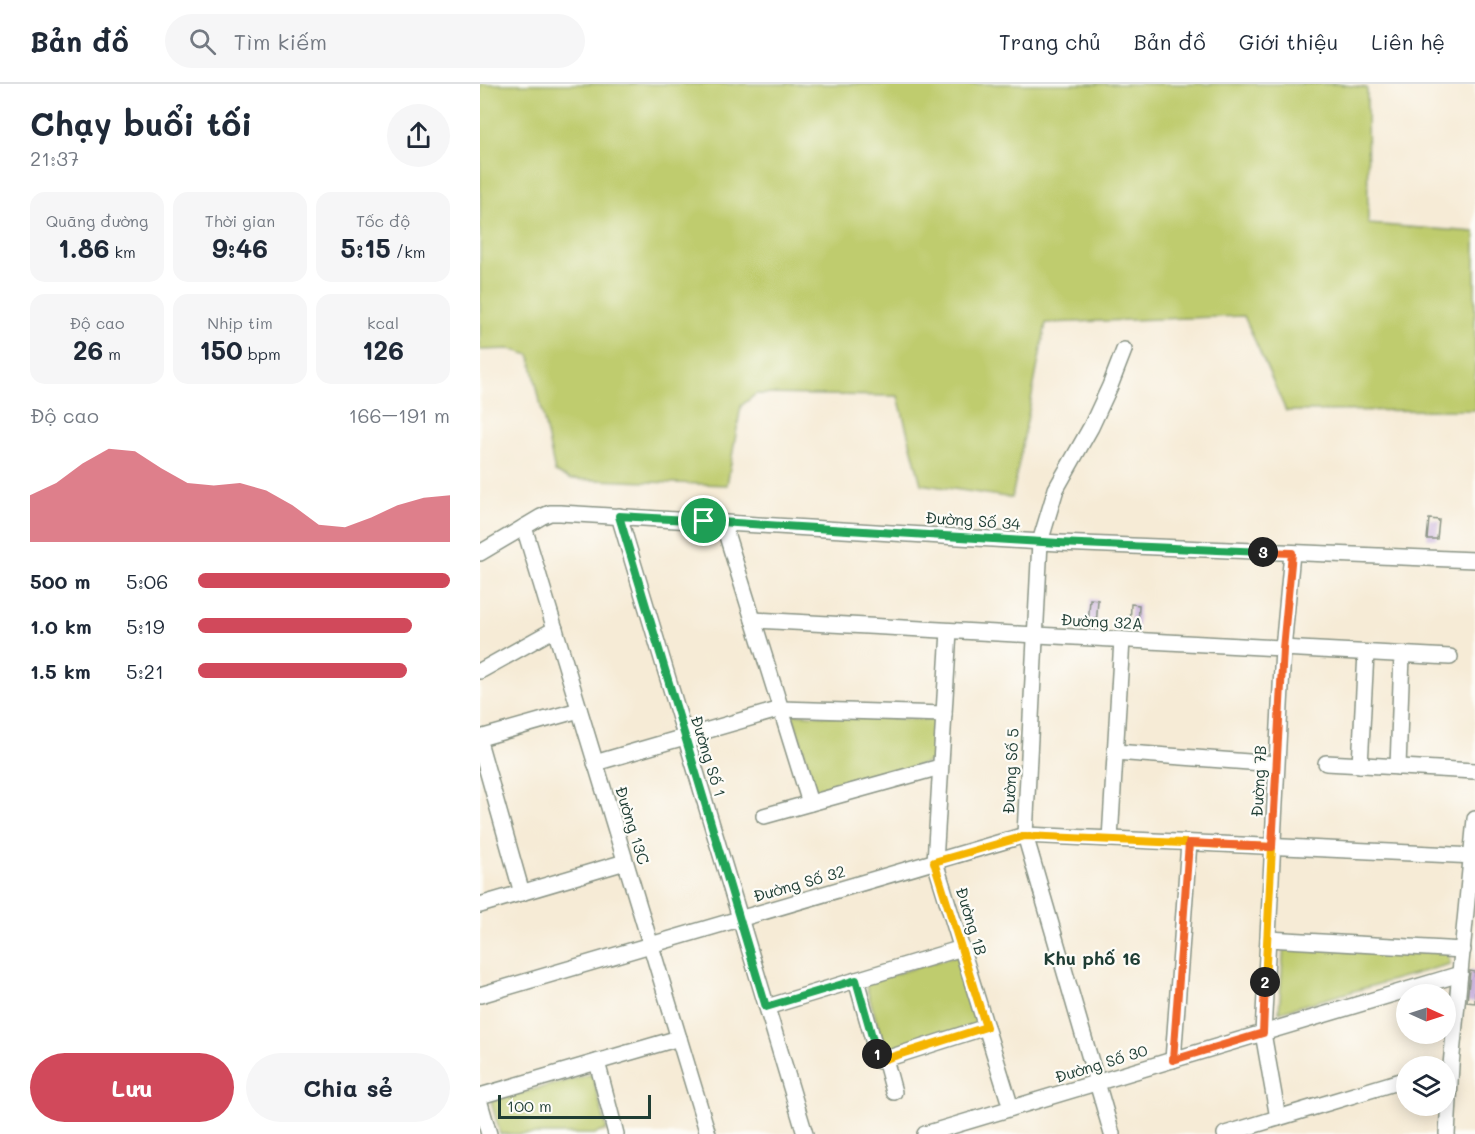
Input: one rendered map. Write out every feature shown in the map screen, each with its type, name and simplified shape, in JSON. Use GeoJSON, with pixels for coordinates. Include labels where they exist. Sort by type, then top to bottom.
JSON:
{"type":"FeatureCollection","features":[{"type":"Feature","properties":{"kind":"street"},"geometry":{"type":"LineString","coordinates":[[1040,542],[1056,489],[1091,427],[1124,350]]}},
{"type":"Feature","properties":{"kind":"street","name":"Đường Số 34"},"geometry":{"type":"LineString","coordinates":[[480,553],[550,513],[1040,542],[1475,560]]}},
{"type":"Feature","properties":{"kind":"street","name":"Đường Số 1"},"geometry":{"type":"LineString","coordinates":[[619,516],[805,1134]]}},
{"type":"Feature","properties":{"kind":"street"},"geometry":{"type":"LineString","coordinates":[[723,523],[810,803]]}},
{"type":"Feature","properties":{"kind":"street","name":"Đường 13C"},"geometry":{"type":"LineString","coordinates":[[524,527],[708,1134]]}},
{"type":"Feature","properties":{"kind":"street","name":"Đường Số 5"},"geometry":{"type":"LineString","coordinates":[[1040,542],[1025,836],[1112,1134]]}},
{"type":"Feature","properties":{"kind":"street","name":"Đường 7B"},"geometry":{"type":"LineString","coordinates":[[1278,1118],[1263,1033],[1276,764],[1292,553]]}},
{"type":"Feature","properties":{"kind":"street","name":"Đường 32A"},"geometry":{"type":"LineString","coordinates":[[753,620],[1450,657]]}},
{"type":"Feature","properties":{"kind":"street"},"geometry":{"type":"LineString","coordinates":[[480,670],[555,630]]}},
{"type":"Feature","properties":{"kind":"street","name":"Đường 1B"},"geometry":{"type":"LineString","coordinates":[[949,631],[934,862],[1011,1108]]}},
{"type":"Feature","properties":{"kind":"street"},"geometry":{"type":"LineString","coordinates":[[1110,839],[1122,640]]}},
{"type":"Feature","properties":{"kind":"street"},"geometry":{"type":"LineString","coordinates":[[1360,765],[1366,653]]}},
{"type":"Feature","properties":{"kind":"street"},"geometry":{"type":"LineString","coordinates":[[1398,767],[1402,655]]}},
{"type":"Feature","properties":{"kind":"street"},"geometry":{"type":"LineString","coordinates":[[596,763],[781,708],[944,714]]}},
{"type":"Feature","properties":{"kind":"street"},"geometry":{"type":"LineString","coordinates":[[480,738],[579,710]]}},
{"type":"Feature","properties":{"kind":"street"},"geometry":{"type":"LineString","coordinates":[[480,745],[522,893]]}},
{"type":"Feature","properties":{"kind":"street"},"geometry":{"type":"LineString","coordinates":[[1115,752],[1276,764]]}},
{"type":"Feature","properties":{"kind":"street"},"geometry":{"type":"LineString","coordinates":[[1326,763],[1475,771]]}},
{"type":"Feature","properties":{"kind":"street"},"geometry":{"type":"LineString","coordinates":[[764,816],[940,767]]}},
{"type":"Feature","properties":{"kind":"street"},"geometry":{"type":"LineString","coordinates":[[1450,1056],[1473,856],[1475,819]]}},
{"type":"Feature","properties":{"kind":"street"},"geometry":{"type":"LineString","coordinates":[[1025,836],[1473,856]]}},
{"type":"Feature","properties":{"kind":"street","name":"Đường Số 32"},"geometry":{"type":"LineString","coordinates":[[480,995],[1025,836]]}},
{"type":"Feature","properties":{"kind":"street"},"geometry":{"type":"LineString","coordinates":[[1173,1060],[1189,843]]}},
{"type":"Feature","properties":{"kind":"street"},"geometry":{"type":"LineString","coordinates":[[480,905],[625,862]]}},
{"type":"Feature","properties":{"kind":"street"},"geometry":{"type":"LineString","coordinates":[[1268,939],[1463,950]]}},
{"type":"Feature","properties":{"kind":"street"},"geometry":{"type":"LineString","coordinates":[[766,1007],[962,948]]}},
{"type":"Feature","properties":{"kind":"street","name":"Đường Số 30"},"geometry":{"type":"LineString","coordinates":[[925,1134],[1460,974]]}},
{"type":"Feature","properties":{"kind":"street"},"geometry":{"type":"LineString","coordinates":[[856,980],[879,1061],[986,1027]]}},
{"type":"Feature","properties":{"kind":"street"},"geometry":{"type":"LineString","coordinates":[[480,1096],[679,1038]]}},
{"type":"Feature","properties":{"kind":"street"},"geometry":{"type":"LineString","coordinates":[[885,1059],[894,1092]]}},
{"type":"Feature","properties":{"kind":"street"},"geometry":{"type":"LineString","coordinates":[[597,1062],[616,1134]]}},
{"type":"Feature","properties":{"kind":"street"},"geometry":{"type":"LineString","coordinates":[[1225,1134],[1396,1082]]}},
{"type":"Feature","properties":{"kind":"street"},"geometry":{"type":"LineString","coordinates":[[480,1103],[489,1134]]}},
{"type":"Feature","properties":{"kind":"street"},"geometry":{"type":"LineString","coordinates":[[1447,1134],[1448,1116]]}},
{"type":"Feature","properties":{"kind":"green space"},"geometry":{"type":"Polygon","coordinates":[[[480,84],[1338,84],[1367,88],[1368,224],[1475,232],[1475,410],[1286,411],[1244,316],[1046,323],[1012,498],[921,484],[898,396],[756,394],[741,406],[727,485],[570,479],[555,472],[530,355],[510,349],[480,350],[480,84]]]}},
{"type":"Feature","properties":{"kind":"green space"},"geometry":{"type":"Polygon","coordinates":[[[792,714],[937,720],[933,761],[817,795],[792,714]]]}},
{"type":"Feature","properties":{"kind":"green space"},"geometry":{"type":"Polygon","coordinates":[[[1284,944],[1448,949],[1450,964],[1279,1012],[1284,944]]]}},
{"type":"Feature","properties":{"kind":"green space"},"geometry":{"type":"Polygon","coordinates":[[[958,955],[979,1025],[886,1053],[865,983],[958,955]]]}},
{"type":"Feature","properties":{"kind":"green space"},"geometry":{"type":"Polygon","coordinates":[[[592,1074],[607,1130],[594,1134],[500,1134],[491,1101],[592,1074]]]}},
{"type":"Feature","properties":{"kind":"building"},"geometry":{"type":"Polygon","coordinates":[[[1429,519],[1439,520],[1437,539],[1427,539],[1429,519]]]}},
{"type":"Feature","properties":{"kind":"building"},"geometry":{"type":"Polygon","coordinates":[[[1090,599],[1098,600],[1096,627],[1088,627],[1090,599]]]}},
{"type":"Feature","properties":{"kind":"building"},"geometry":{"type":"Polygon","coordinates":[[[1131,604],[1139,605],[1138,631],[1130,630],[1131,604]]]}},
{"type":"Feature","properties":{"kind":"building"},"geometry":{"type":"Polygon","coordinates":[[[1470,971],[1475,972],[1475,1003],[1467,1002],[1470,971]]]}},
{"type":"Feature","properties":{"kind":"district","name":"Khu phố 16"},"geometry":{"type":"Point","coordinates":[1092,958]}},
{"type":"Feature","properties":{"kind":"route"},"geometry":{"type":"LineString","coordinates":[[704,521],[619,516],[766,1007],[856,980],[879,1061],[977,1030],[986,1027],[934,862],[1025,836],[1258,846],[1272,847],[1263,1033],[1173,1060],[1189,843],[1272,847],[1283,649],[1292,553],[1059,543],[704,521]]}}]}
